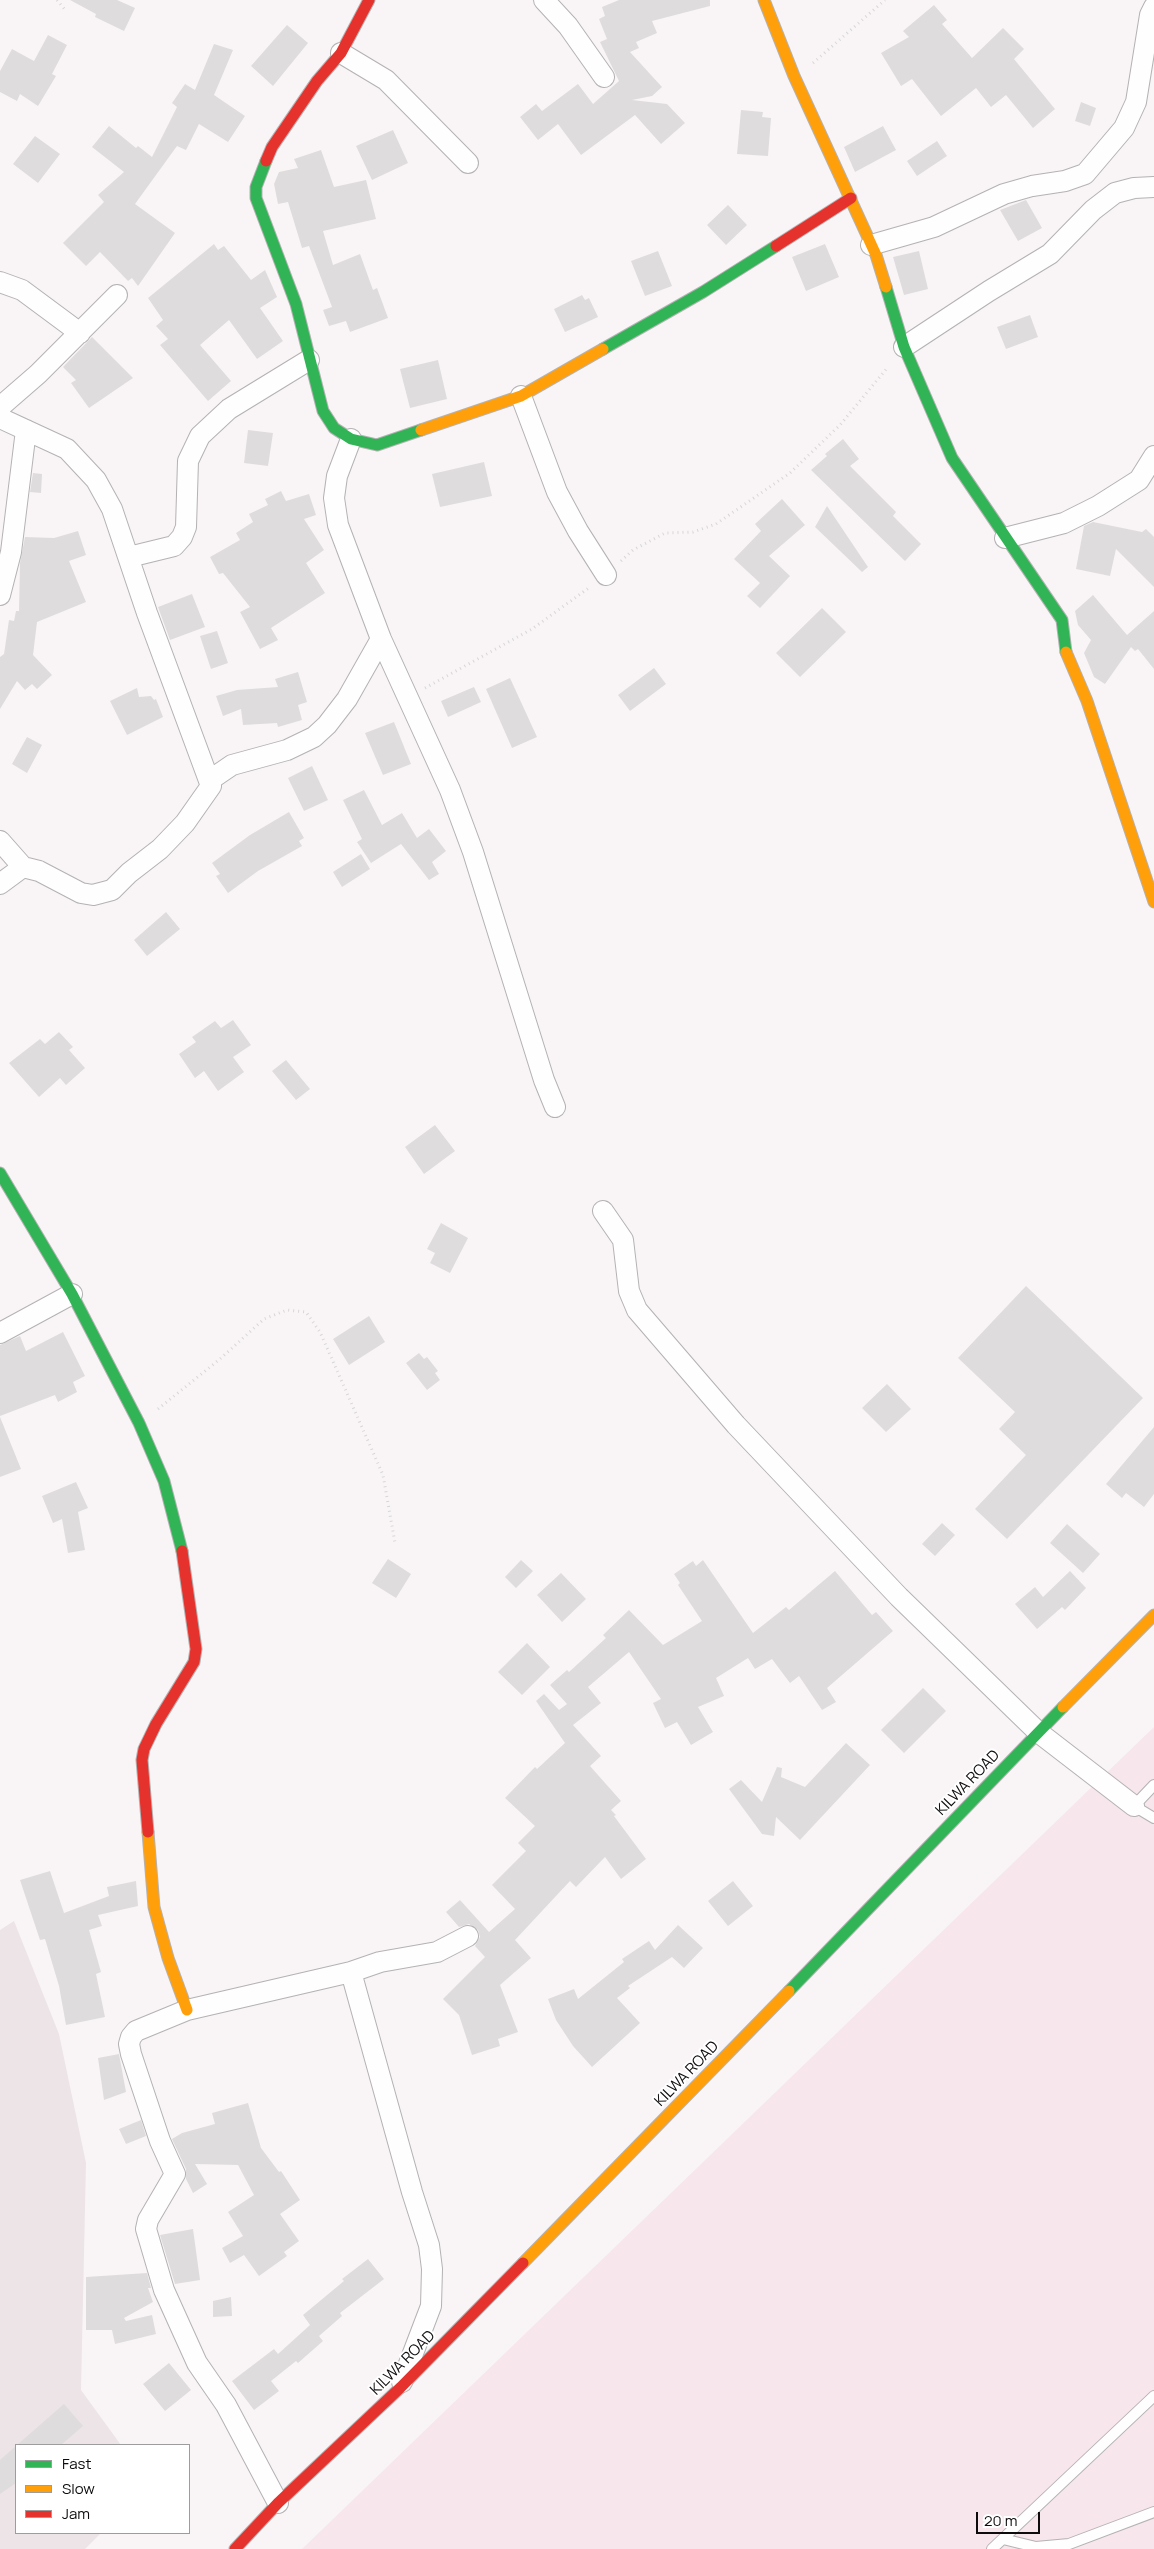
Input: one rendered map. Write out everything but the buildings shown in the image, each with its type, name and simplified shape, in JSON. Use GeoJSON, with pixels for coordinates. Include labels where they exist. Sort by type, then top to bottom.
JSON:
{"type":"FeatureCollection","features":[{"type":"Feature","properties":{"kind":"main road"},"geometry":{"type":"LineString","coordinates":[[369,0],[341,53],[317,81],[272,147],[256,187],[258,209],[296,304],[323,411],[334,428],[351,440],[378,444],[521,396],[703,292],[851,198]]}},
{"type":"Feature","properties":{"kind":"main road"},"geometry":{"type":"LineString","coordinates":[[764,0],[794,76],[871,245],[888,290],[904,347],[952,458],[1062,620],[1065,649],[1090,710],[1154,902]]}},
{"type":"Feature","properties":{"kind":"main road"},"geometry":{"type":"LineString","coordinates":[[0,1172],[72,1294],[139,1423],[164,1481],[180,1536],[196,1649],[194,1662],[156,1724],[144,1748],[142,1760],[154,1907],[168,1958],[187,2010]]}},
{"type":"Feature","properties":{"kind":"main road","name":"KILWA ROAD"},"geometry":{"type":"LineString","coordinates":[[235,2549],[653,2131],[1038,1732],[1154,1615]]}},
{"type":"Feature","properties":{"kind":"street"},"geometry":{"type":"LineString","coordinates":[[544,0],[568,26],[604,76]]}},
{"type":"Feature","properties":{"kind":"street"},"geometry":{"type":"LineString","coordinates":[[871,245],[934,227],[1004,194],[1032,186],[1065,181],[1085,174],[1145,104],[1150,15],[1154,6]]}},
{"type":"Feature","properties":{"kind":"street"},"geometry":{"type":"LineString","coordinates":[[341,53],[386,80],[468,163]]}},
{"type":"Feature","properties":{"kind":"street"},"geometry":{"type":"LineString","coordinates":[[904,347],[989,290],[1050,254],[1093,210],[1115,194],[1134,188],[1154,187]]}},
{"type":"Feature","properties":{"kind":"street"},"geometry":{"type":"LineString","coordinates":[[0,282],[22,290],[80,333]]}},
{"type":"Feature","properties":{"kind":"street"},"geometry":{"type":"LineString","coordinates":[[0,407],[80,333],[117,295]]}},
{"type":"Feature","properties":{"kind":"street"},"geometry":{"type":"LineString","coordinates":[[129,557],[174,546],[182,537],[186,528],[188,461],[200,436],[228,409],[309,360]]}},
{"type":"Feature","properties":{"kind":"street"},"geometry":{"type":"LineString","coordinates":[[521,396],[557,492],[578,531],[606,575]]}},
{"type":"Feature","properties":{"kind":"street"},"geometry":{"type":"LineString","coordinates":[[0,418],[67,450],[96,480],[112,509],[147,613],[210,780],[209,790],[185,823],[160,849],[128,873],[112,890],[93,895],[81,893],[39,872],[23,867],[0,840]]}},
{"type":"Feature","properties":{"kind":"street"},"geometry":{"type":"LineString","coordinates":[[0,594],[12,552],[26,430]]}},
{"type":"Feature","properties":{"kind":"street"},"geometry":{"type":"LineString","coordinates":[[351,440],[337,476],[334,498],[338,525],[381,639],[409,696],[450,790],[474,852],[544,1080],[555,1107]]}},
{"type":"Feature","properties":{"kind":"street"},"geometry":{"type":"LineString","coordinates":[[1006,538],[1064,523],[1098,506],[1139,480],[1154,456]]}},
{"type":"Feature","properties":{"kind":"street"},"geometry":{"type":"LineString","coordinates":[[210,780],[232,765],[287,750],[314,737],[327,725],[347,698],[366,669],[381,639]]}},
{"type":"Feature","properties":{"kind":"street"},"geometry":{"type":"LineString","coordinates":[[0,884],[23,867]]}},
{"type":"Feature","properties":{"kind":"street"},"geometry":{"type":"LineString","coordinates":[[603,1211],[623,1240],[634,1304],[655,1333],[736,1425],[892,1590],[1038,1732],[1134,1806]]}},
{"type":"Feature","properties":{"kind":"street"},"geometry":{"type":"LineString","coordinates":[[0,1334],[72,1294]]}},
{"type":"Feature","properties":{"kind":"street"},"geometry":{"type":"LineString","coordinates":[[278,2504],[226,2405],[197,2363],[164,2290],[147,2235],[148,2220],[174,2174],[160,2141],[129,2044],[133,2033],[187,2010],[351,1972],[380,1962],[437,1952],[468,1936]]}},
{"type":"Feature","properties":{"kind":"street"},"geometry":{"type":"LineString","coordinates":[[351,1972],[412,2192],[429,2245],[432,2269],[431,2306],[400,2386]]}},
{"type":"Feature","properties":{"kind":"lane"},"geometry":{"type":"LineString","coordinates":[[1154,1785],[1134,1806],[1154,1818]]}},
{"type":"Feature","properties":{"kind":"lane"},"geometry":{"type":"LineString","coordinates":[[992,2549],[1154,2396]]}},
{"type":"Feature","properties":{"kind":"lane"},"geometry":{"type":"LineString","coordinates":[[1003,2539],[1036,2546],[1069,2544],[1154,2512]]}},
{"type":"Feature","properties":{"kind":"path"},"geometry":{"type":"LineString","coordinates":[[57,0],[66,11]]}},
{"type":"Feature","properties":{"kind":"path"},"geometry":{"type":"LineString","coordinates":[[794,76],[822,57],[885,0]]}},
{"type":"Feature","properties":{"kind":"path"},"geometry":{"type":"LineString","coordinates":[[409,696],[532,628],[606,575],[633,550],[665,533],[693,532],[716,524],[790,473],[840,425],[904,347]]}},
{"type":"Feature","properties":{"kind":"path"},"geometry":{"type":"LineString","coordinates":[[139,1423],[220,1359],[264,1319],[287,1310],[306,1312],[320,1332],[383,1476],[395,1543]]}},
{"type":"Feature","properties":{"kind":"shaded area"},"geometry":{"type":"Polygon","coordinates":[[[1154,1727],[1154,2549],[302,2549],[1154,1727]]]}},
{"type":"Feature","properties":{"kind":"shaded area"},"geometry":{"type":"Polygon","coordinates":[[[14,1921],[59,2034],[86,2163],[81,2390],[120,2444],[15,2444],[15,2534],[100,2534],[85,2549],[0,2549],[0,1930],[14,1921]]]}},
{"type":"Feature","properties":{"kind":"traffic: fast"},"geometry":{"type":"LineString","coordinates":[[266,161],[256,187],[256,198],[296,304],[323,411],[334,428],[351,439],[377,445],[421,430]]}},
{"type":"Feature","properties":{"kind":"traffic: fast"},"geometry":{"type":"LineString","coordinates":[[603,349],[703,292],[776,246]]}},
{"type":"Feature","properties":{"kind":"traffic: fast"},"geometry":{"type":"LineString","coordinates":[[886,287],[904,347],[952,458],[1062,620],[1066,652]]}},
{"type":"Feature","properties":{"kind":"traffic: fast"},"geometry":{"type":"LineString","coordinates":[[0,1173],[72,1294],[139,1423],[164,1481],[182,1551]]}},
{"type":"Feature","properties":{"kind":"traffic: fast"},"geometry":{"type":"LineString","coordinates":[[789,1991],[1063,1707]]}},
{"type":"Feature","properties":{"kind":"traffic: slow"},"geometry":{"type":"LineString","coordinates":[[764,0],[794,76],[876,255],[886,287]]}},
{"type":"Feature","properties":{"kind":"traffic: slow"},"geometry":{"type":"LineString","coordinates":[[421,430],[521,396],[603,349]]}},
{"type":"Feature","properties":{"kind":"traffic: slow"},"geometry":{"type":"LineString","coordinates":[[1066,652],[1087,701],[1154,902]]}},
{"type":"Feature","properties":{"kind":"traffic: slow"},"geometry":{"type":"LineString","coordinates":[[1063,1707],[1154,1615]]}},
{"type":"Feature","properties":{"kind":"traffic: slow"},"geometry":{"type":"LineString","coordinates":[[148,1832],[154,1907],[168,1958],[187,2010]]}},
{"type":"Feature","properties":{"kind":"traffic: slow"},"geometry":{"type":"LineString","coordinates":[[523,2263],[789,1991]]}},
{"type":"Feature","properties":{"kind":"traffic: jam"},"geometry":{"type":"LineString","coordinates":[[266,161],[272,147],[317,81],[341,53],[369,0]]}},
{"type":"Feature","properties":{"kind":"traffic: jam"},"geometry":{"type":"LineString","coordinates":[[776,246],[851,198]]}},
{"type":"Feature","properties":{"kind":"traffic: jam"},"geometry":{"type":"LineString","coordinates":[[148,1832],[142,1760],[144,1749],[156,1724],[194,1662],[196,1649],[182,1551]]}},
{"type":"Feature","properties":{"kind":"traffic: jam"},"geometry":{"type":"LineString","coordinates":[[235,2549],[278,2503],[401,2387],[523,2263]]}}]}
